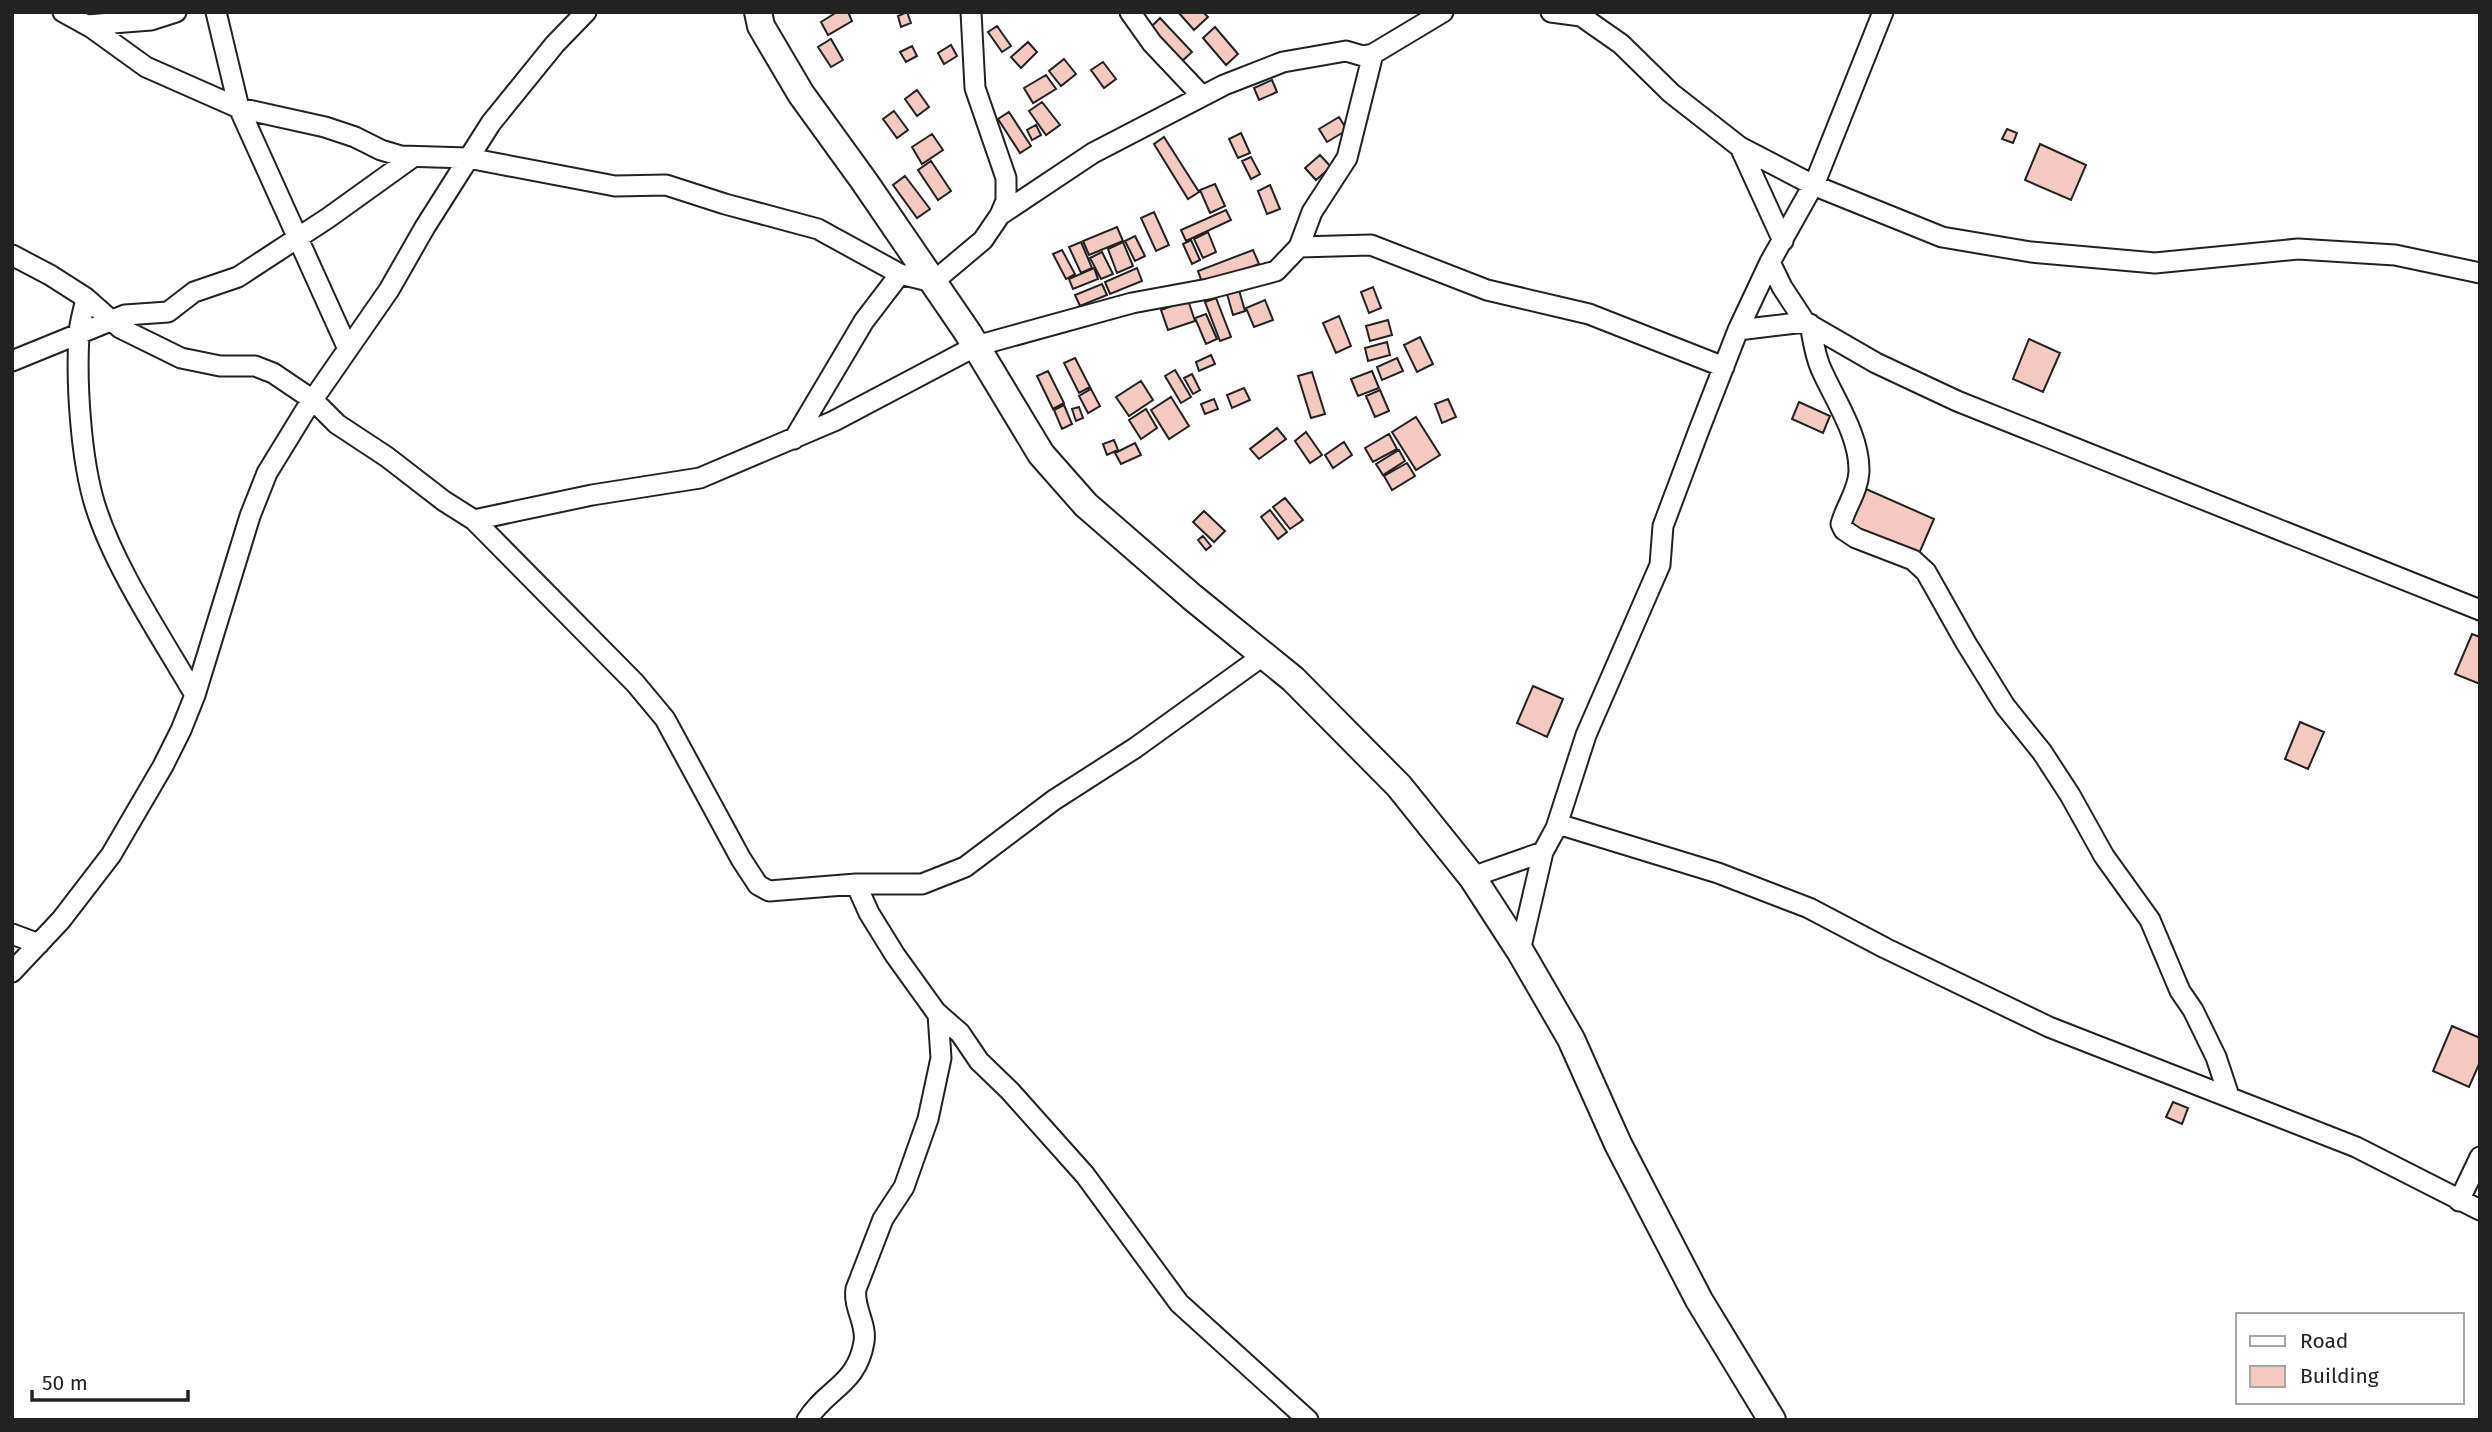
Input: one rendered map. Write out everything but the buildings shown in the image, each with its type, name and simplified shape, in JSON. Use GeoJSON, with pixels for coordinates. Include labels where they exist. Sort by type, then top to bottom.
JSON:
{"type":"FeatureCollection","features":[{"type":"Feature","properties":{"kind":"street"},"geometry":{"type":"LineString","coordinates":[[63,12],[87,25],[146,66],[239,108],[325,127],[355,136],[381,150],[413,157],[468,159],[615,186],[666,185],[686,190],[725,204],[818,229],[900,274],[933,282]]}},
{"type":"Feature","properties":{"kind":"street"},"geometry":{"type":"LineString","coordinates":[[87,25],[151,20],[176,12]]}},
{"type":"Feature","properties":{"kind":"street"},"geometry":{"type":"LineString","coordinates":[[216,12],[239,108],[348,349]]}},
{"type":"Feature","properties":{"kind":"street"},"geometry":{"type":"LineString","coordinates":[[12,972],[61,920],[111,855],[163,766],[195,695],[250,516],[267,473],[313,400],[389,290],[425,227],[491,123],[555,44],[586,12]]}},
{"type":"Feature","properties":{"kind":"street"},"geometry":{"type":"LineString","coordinates":[[758,12],[761,26],[801,94],[864,181],[976,346],[1041,454],[1086,505],[1192,597],[1293,679],[1399,786],[1472,877],[1520,951],[1571,1039],[1618,1144],[1699,1300],[1772,1420]]}},
{"type":"Feature","properties":{"kind":"street"},"geometry":{"type":"LineString","coordinates":[[933,282],[984,240],[1006,201],[1006,178],[975,88],[971,12]]}},
{"type":"Feature","properties":{"kind":"street"},"geometry":{"type":"LineString","coordinates":[[1130,12],[1152,43],[1202,96]]}},
{"type":"Feature","properties":{"kind":"street"},"geometry":{"type":"LineString","coordinates":[[1000,215],[1093,153],[1224,85],[1283,62],[1346,51],[1363,56],[1373,54],[1443,12]]}},
{"type":"Feature","properties":{"kind":"street"},"geometry":{"type":"LineString","coordinates":[[1552,12],[1584,14],[1621,44],[1671,93],[1740,147],[1813,185],[1942,237],[2031,251],[2155,263],[2298,249],[2396,255],[2480,273]]}},
{"type":"Feature","properties":{"kind":"street"},"geometry":{"type":"LineString","coordinates":[[1520,951],[1543,852],[1558,824],[1586,734],[1660,565],[1663,526],[1724,366],[1770,262],[1813,185],[1883,12]]}},
{"type":"Feature","properties":{"kind":"street"},"geometry":{"type":"LineString","coordinates":[[474,520],[592,495],[700,478],[834,421],[976,346],[1132,303],[1208,289],[1276,271],[1299,247],[1312,212],[1347,158],[1373,54]]}},
{"type":"Feature","properties":{"kind":"street"},"geometry":{"type":"LineString","coordinates":[[1740,147],[1783,241]]}},
{"type":"Feature","properties":{"kind":"street"},"geometry":{"type":"LineString","coordinates":[[12,361],[125,315],[168,312],[194,292],[238,277],[413,157]]}},
{"type":"Feature","properties":{"kind":"street"},"geometry":{"type":"LineString","coordinates":[[1299,247],[1371,245],[1487,290],[1589,314],[1724,366]]}},
{"type":"Feature","properties":{"kind":"street"},"geometry":{"type":"LineString","coordinates":[[12,255],[86,298],[120,328],[181,358],[220,366],[255,366],[272,373],[313,400],[337,424],[474,520],[635,683],[665,719],[758,885],[769,891],[856,884],[922,884],[965,867],[1055,800],[1125,756],[1264,655]]}},
{"type":"Feature","properties":{"kind":"street"},"geometry":{"type":"LineString","coordinates":[[1770,262],[1782,287],[1808,323],[1821,369],[1847,419],[1859,474],[1841,524],[1844,530],[1856,538],[1913,560],[1926,572],[2006,706],[2042,752],[2105,856],[2150,920],[2180,991],[2193,1010],[2216,1057],[2229,1096]]}},
{"type":"Feature","properties":{"kind":"street"},"geometry":{"type":"LineString","coordinates":[[794,439],[864,321],[900,274]]}},
{"type":"Feature","properties":{"kind":"street"},"geometry":{"type":"LineString","coordinates":[[86,298],[79,334],[85,455],[96,506],[122,568],[195,695]]}},
{"type":"Feature","properties":{"kind":"street"},"geometry":{"type":"LineString","coordinates":[[1738,330],[1808,323],[1876,363],[1957,401],[2480,610]]}},
{"type":"Feature","properties":{"kind":"street"},"geometry":{"type":"LineString","coordinates":[[1558,824],[1718,873],[1809,908],[2049,1027],[2356,1147],[2480,1210]]}},
{"type":"Feature","properties":{"kind":"street"},"geometry":{"type":"LineString","coordinates":[[1472,877],[1543,852]]}},
{"type":"Feature","properties":{"kind":"street"},"geometry":{"type":"LineString","coordinates":[[856,884],[869,913],[895,955],[937,1014],[960,1033],[979,1061],[1010,1091],[1085,1175],[1179,1303],[1308,1420]]}},
{"type":"Feature","properties":{"kind":"street"},"geometry":{"type":"LineString","coordinates":[[12,934],[39,944]]}},
{"type":"Feature","properties":{"kind":"street"},"geometry":{"type":"LineString","coordinates":[[807,1420],[812,1411],[850,1377],[864,1344],[865,1329],[854,1300],[856,1289],[883,1219],[904,1187],[928,1119],[941,1058],[937,1014]]}},
{"type":"Feature","properties":{"kind":"street"},"geometry":{"type":"LineString","coordinates":[[2459,1201],[2480,1157]]}}]}
